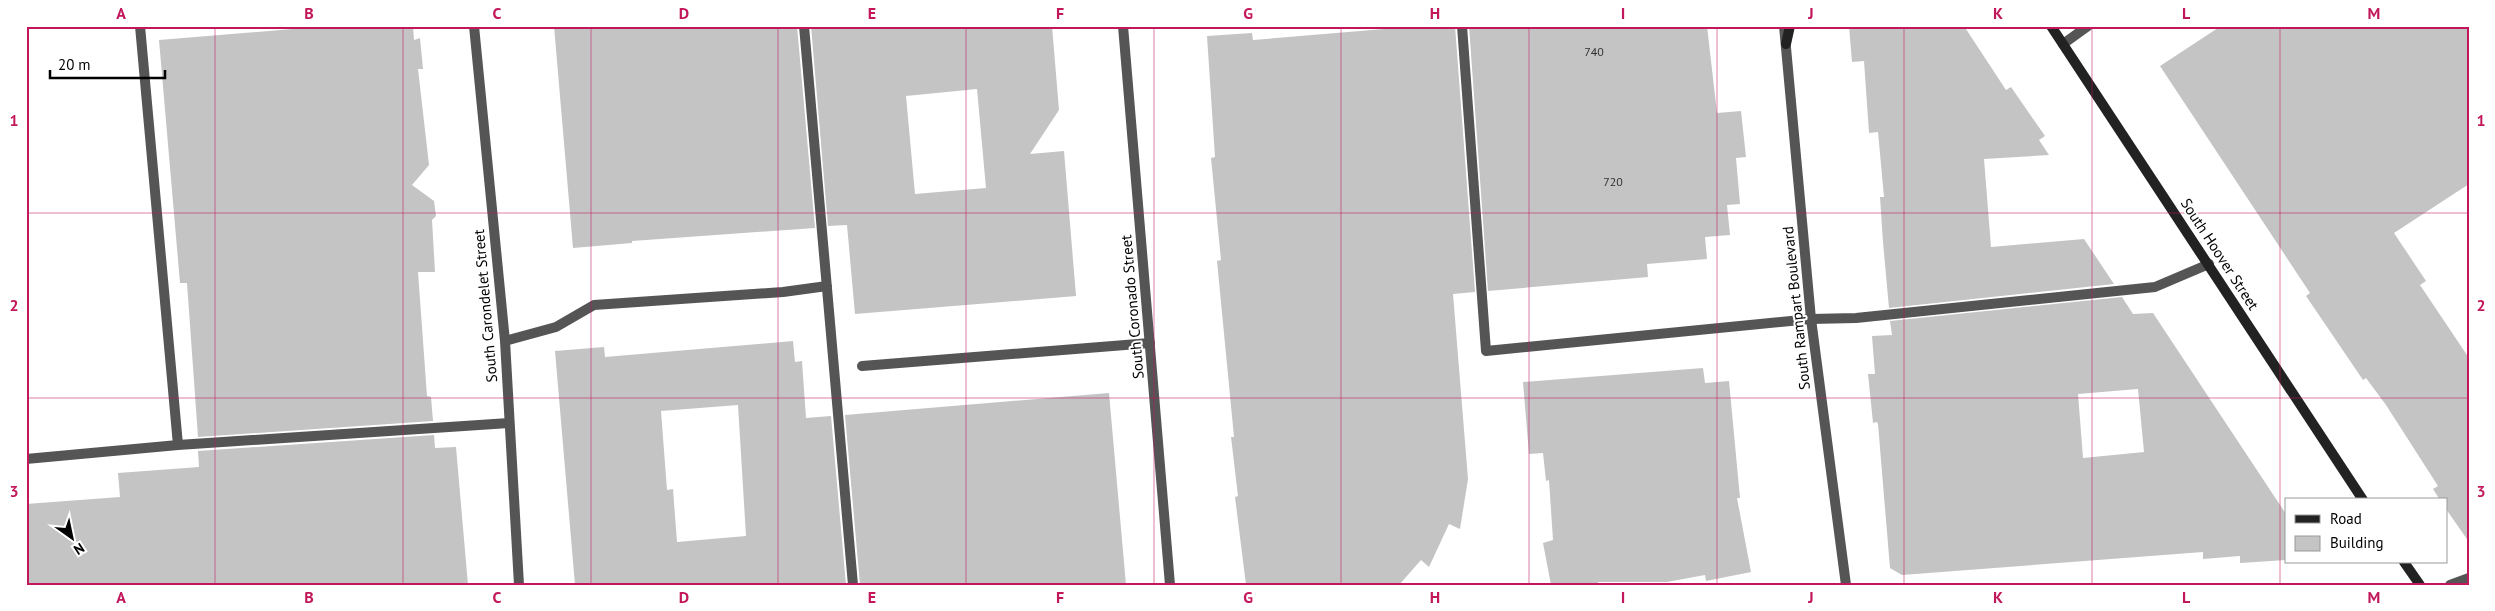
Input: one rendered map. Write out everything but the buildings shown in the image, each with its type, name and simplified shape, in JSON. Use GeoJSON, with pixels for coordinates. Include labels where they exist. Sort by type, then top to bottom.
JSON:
{"type":"FeatureCollection","features":[{"type":"Feature","properties":{"kind":"main road"},"geometry":{"type":"LineString","coordinates":[[1786,44],[1790,26]]}},
{"type":"Feature","properties":{"kind":"main road","name":"South Hoover Street"},"geometry":{"type":"LineString","coordinates":[[2051,26],[2362,498]]}},
{"type":"Feature","properties":{"kind":"main road"},"geometry":{"type":"LineString","coordinates":[[2405,564],[2420,585]]}},
{"type":"Feature","properties":{"kind":"street"},"geometry":{"type":"LineString","coordinates":[[140,26],[178,445]]}},
{"type":"Feature","properties":{"kind":"street","name":"South Carondelet Street"},"geometry":{"type":"LineString","coordinates":[[474,26],[504,341],[519,585]]}},
{"type":"Feature","properties":{"kind":"street"},"geometry":{"type":"LineString","coordinates":[[804,26],[853,585]]}},
{"type":"Feature","properties":{"kind":"street","name":"South Coronado Street"},"geometry":{"type":"LineString","coordinates":[[1123,26],[1170,585]]}},
{"type":"Feature","properties":{"kind":"street"},"geometry":{"type":"LineString","coordinates":[[1462,26],[1486,351],[1811,319],[1856,318],[2155,288],[2209,264]]}},
{"type":"Feature","properties":{"kind":"street","name":"South Rampart Boulevard"},"geometry":{"type":"LineString","coordinates":[[1784,26],[1811,319],[1846,585]]}},
{"type":"Feature","properties":{"kind":"street"},"geometry":{"type":"LineString","coordinates":[[2063,44],[2088,26]]}},
{"type":"Feature","properties":{"kind":"street"},"geometry":{"type":"LineString","coordinates":[[504,341],[556,326],[594,305],[783,292],[827,286]]}},
{"type":"Feature","properties":{"kind":"street"},"geometry":{"type":"LineString","coordinates":[[862,366],[1150,343]]}},
{"type":"Feature","properties":{"kind":"street"},"geometry":{"type":"LineString","coordinates":[[26,459],[178,445],[509,423]]}},
{"type":"Feature","properties":{"kind":"street"},"geometry":{"type":"LineString","coordinates":[[2450,585],[2469,578]]}}]}
